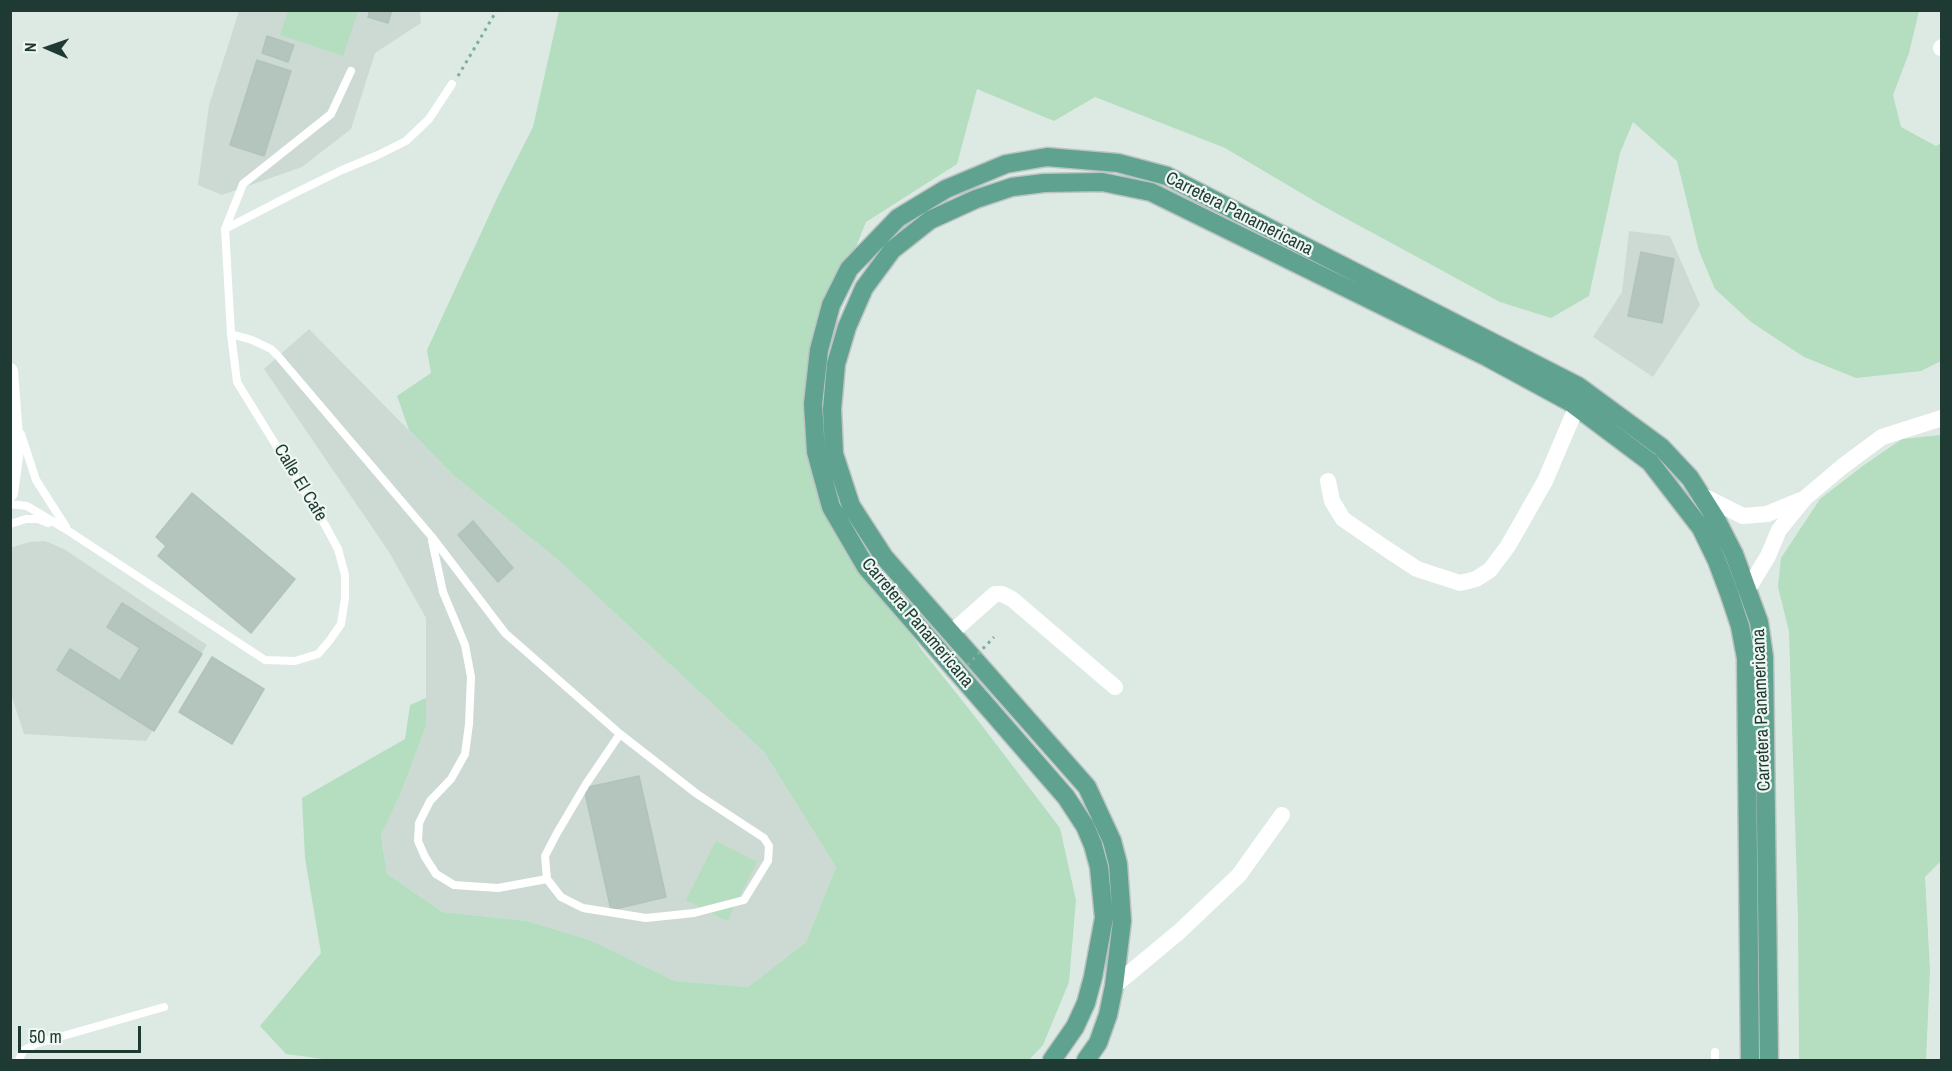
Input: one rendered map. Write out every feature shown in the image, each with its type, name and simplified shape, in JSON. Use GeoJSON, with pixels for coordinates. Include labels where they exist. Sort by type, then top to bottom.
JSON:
{"type":"FeatureCollection","features":[{"type":"Feature","properties":{"kind":"main road","name":"Carretera Panamericana"},"geometry":{"type":"LineString","coordinates":[[1052,1060],[1075,1027],[1086,1003],[1104,918],[1099,867],[1093,845],[1085,826],[1066,796],[866,567],[831,507],[816,452],[813,404],[819,350],[831,305],[849,270],[898,218],[946,189],[966,180],[1006,164],[1047,157],[1118,163],[1167,176],[1578,386],[1661,447],[1690,478],[1720,528],[1748,589],[1759,622],[1764,657],[1769,1060]]}},
{"type":"Feature","properties":{"kind":"main road","name":"Carretera Panamericana"},"geometry":{"type":"LineString","coordinates":[[1086,1060],[1098,1043],[1108,1015],[1122,921],[1118,864],[1112,841],[1087,787],[884,557],[851,506],[834,454],[832,409],[836,364],[864,288],[892,250],[930,220],[976,199],[1012,187],[1044,183],[1102,182],[1151,192],[1487,357],[1577,406],[1650,462],[1701,528],[1717,561],[1740,626],[1746,658],[1750,1060]]}},
{"type":"Feature","properties":{"kind":"street"},"geometry":{"type":"LineString","coordinates":[[10,371],[15,413],[16,450],[10,493]]}},
{"type":"Feature","properties":{"kind":"street"},"geometry":{"type":"LineString","coordinates":[[1328,481],[1332,501],[1343,519],[1388,550],[1417,569],[1460,583],[1476,579],[1490,570],[1508,546],[1545,481],[1577,406]]}},
{"type":"Feature","properties":{"kind":"street"},"geometry":{"type":"LineString","coordinates":[[1748,589],[1768,556],[1779,530],[1805,498],[1882,437],[1941,418]]}},
{"type":"Feature","properties":{"kind":"street"},"geometry":{"type":"LineString","coordinates":[[1701,495],[1743,516],[1767,514],[1805,498]]}},
{"type":"Feature","properties":{"kind":"street"},"geometry":{"type":"LineString","coordinates":[[951,633],[995,594],[1002,594],[1012,599],[1115,687]]}},
{"type":"Feature","properties":{"kind":"street"},"geometry":{"type":"LineString","coordinates":[[1114,986],[1180,931],[1239,875],[1282,815]]}},
{"type":"Feature","properties":{"kind":"lane","name":"Calle El Cafe"},"geometry":{"type":"LineString","coordinates":[[68,530],[265,660],[295,661],[318,654],[341,624],[345,598],[345,575],[338,549],[237,382],[231,334],[225,229],[243,184],[331,114],[351,71]]}},
{"type":"Feature","properties":{"kind":"lane"},"geometry":{"type":"LineString","coordinates":[[225,229],[405,141],[429,119],[452,84]]}},
{"type":"Feature","properties":{"kind":"lane"},"geometry":{"type":"LineString","coordinates":[[231,334],[271,349],[432,537],[505,633],[620,734],[697,794],[764,838],[769,846],[768,861],[744,900],[694,913],[646,918],[583,908],[561,897],[547,879],[545,856],[557,833],[620,734]]}},
{"type":"Feature","properties":{"kind":"lane"},"geometry":{"type":"LineString","coordinates":[[15,413],[36,480],[68,530]]}},
{"type":"Feature","properties":{"kind":"lane"},"geometry":{"type":"LineString","coordinates":[[10,504],[27,506],[68,530]]}},
{"type":"Feature","properties":{"kind":"lane"},"geometry":{"type":"LineString","coordinates":[[10,524],[26,519],[38,519],[68,530]]}},
{"type":"Feature","properties":{"kind":"lane"},"geometry":{"type":"LineString","coordinates":[[432,537],[443,592],[465,645],[471,677],[469,724],[465,754],[451,779],[430,801],[419,823],[418,841],[436,874],[454,885],[498,888],[547,879]]}},
{"type":"Feature","properties":{"kind":"lane"},"geometry":{"type":"LineString","coordinates":[[20,1060],[23,1050],[35,1044],[164,1006]]}},
{"type":"Feature","properties":{"kind":"path"},"geometry":{"type":"LineString","coordinates":[[452,84],[497,10]]}},
{"type":"Feature","properties":{"kind":"path"},"geometry":{"type":"LineString","coordinates":[[957,676],[994,638]]}},
{"type":"Feature","properties":{"kind":"shaded area"},"geometry":{"type":"Polygon","coordinates":[[[239,11],[420,11],[421,23],[375,53],[351,129],[302,167],[222,195],[198,185],[209,105],[239,11]]]}},
{"type":"Feature","properties":{"kind":"shaded area"},"geometry":{"type":"Polygon","coordinates":[[[1629,231],[1670,236],[1700,305],[1653,377],[1593,337],[1622,292],[1629,231]]]}},
{"type":"Feature","properties":{"kind":"shaded area"},"geometry":{"type":"Polygon","coordinates":[[[309,329],[453,475],[557,559],[764,752],[836,867],[806,942],[748,987],[675,981],[590,940],[527,921],[443,912],[387,874],[381,834],[402,790],[426,726],[426,618],[389,552],[264,369],[309,329]]]}},
{"type":"Feature","properties":{"kind":"shaded area"},"geometry":{"type":"Polygon","coordinates":[[[45,541],[64,549],[207,645],[146,741],[24,734],[11,694],[10,548],[29,542],[45,541]]]}},
{"type":"Feature","properties":{"kind":"green space"},"geometry":{"type":"Polygon","coordinates":[[[288,11],[358,11],[343,56],[280,35],[288,11]]]}},
{"type":"Feature","properties":{"kind":"green space"},"geometry":{"type":"Polygon","coordinates":[[[559,11],[1919,11],[1909,53],[1893,95],[1901,127],[1936,146],[1941,143],[1941,361],[1921,371],[1856,378],[1804,357],[1751,322],[1715,289],[1699,251],[1677,161],[1633,122],[1620,153],[1589,296],[1551,318],[1500,302],[1323,206],[1225,148],[1095,97],[1054,121],[977,89],[957,164],[866,222],[813,353],[810,443],[843,529],[921,649],[1060,828],[1076,900],[1069,982],[1043,1045],[1029,1060],[331,1060],[286,1054],[260,1026],[321,953],[305,858],[302,798],[405,739],[410,705],[426,698],[426,726],[402,790],[381,835],[387,874],[443,912],[527,921],[590,940],[675,981],[748,987],[806,942],[836,867],[764,752],[557,559],[453,475],[409,430],[397,396],[431,373],[427,350],[499,194],[533,127],[559,11]]]}},
{"type":"Feature","properties":{"kind":"green space"},"geometry":{"type":"Polygon","coordinates":[[[1941,435],[1942,860],[1925,877],[1930,970],[1926,1060],[1799,1060],[1798,917],[1789,631],[1778,587],[1781,558],[1820,499],[1864,465],[1902,439],[1941,435]]]}},
{"type":"Feature","properties":{"kind":"green space"},"geometry":{"type":"Polygon","coordinates":[[[716,841],[757,862],[727,921],[686,900],[716,841]]]}},
{"type":"Feature","properties":{"kind":"building"},"geometry":{"type":"Polygon","coordinates":[[[370,10],[392,10],[388,23],[368,17],[370,10]]]}},
{"type":"Feature","properties":{"kind":"building"},"geometry":{"type":"Polygon","coordinates":[[[267,36],[294,45],[288,62],[262,53],[267,36]]]}},
{"type":"Feature","properties":{"kind":"building"},"geometry":{"type":"Polygon","coordinates":[[[257,60],[291,71],[264,156],[230,145],[257,60]]]}},
{"type":"Feature","properties":{"kind":"building"},"geometry":{"type":"Polygon","coordinates":[[[1641,252],[1674,259],[1662,323],[1628,316],[1641,252]]]}},
{"type":"Feature","properties":{"kind":"building"},"geometry":{"type":"Polygon","coordinates":[[[192,493],[295,579],[251,633],[158,556],[166,546],[156,537],[192,493]]]}},
{"type":"Feature","properties":{"kind":"building"},"geometry":{"type":"Polygon","coordinates":[[[473,521],[513,568],[498,582],[458,535],[473,521]]]}},
{"type":"Feature","properties":{"kind":"building"},"geometry":{"type":"Polygon","coordinates":[[[122,603],[202,654],[154,731],[57,670],[70,649],[120,681],[140,648],[107,627],[122,603]]]}},
{"type":"Feature","properties":{"kind":"building"},"geometry":{"type":"Polygon","coordinates":[[[212,657],[264,689],[232,744],[179,712],[212,657]]]}},
{"type":"Feature","properties":{"kind":"building"},"geometry":{"type":"Polygon","coordinates":[[[639,776],[666,897],[611,910],[584,788],[639,776]]]}}]}
